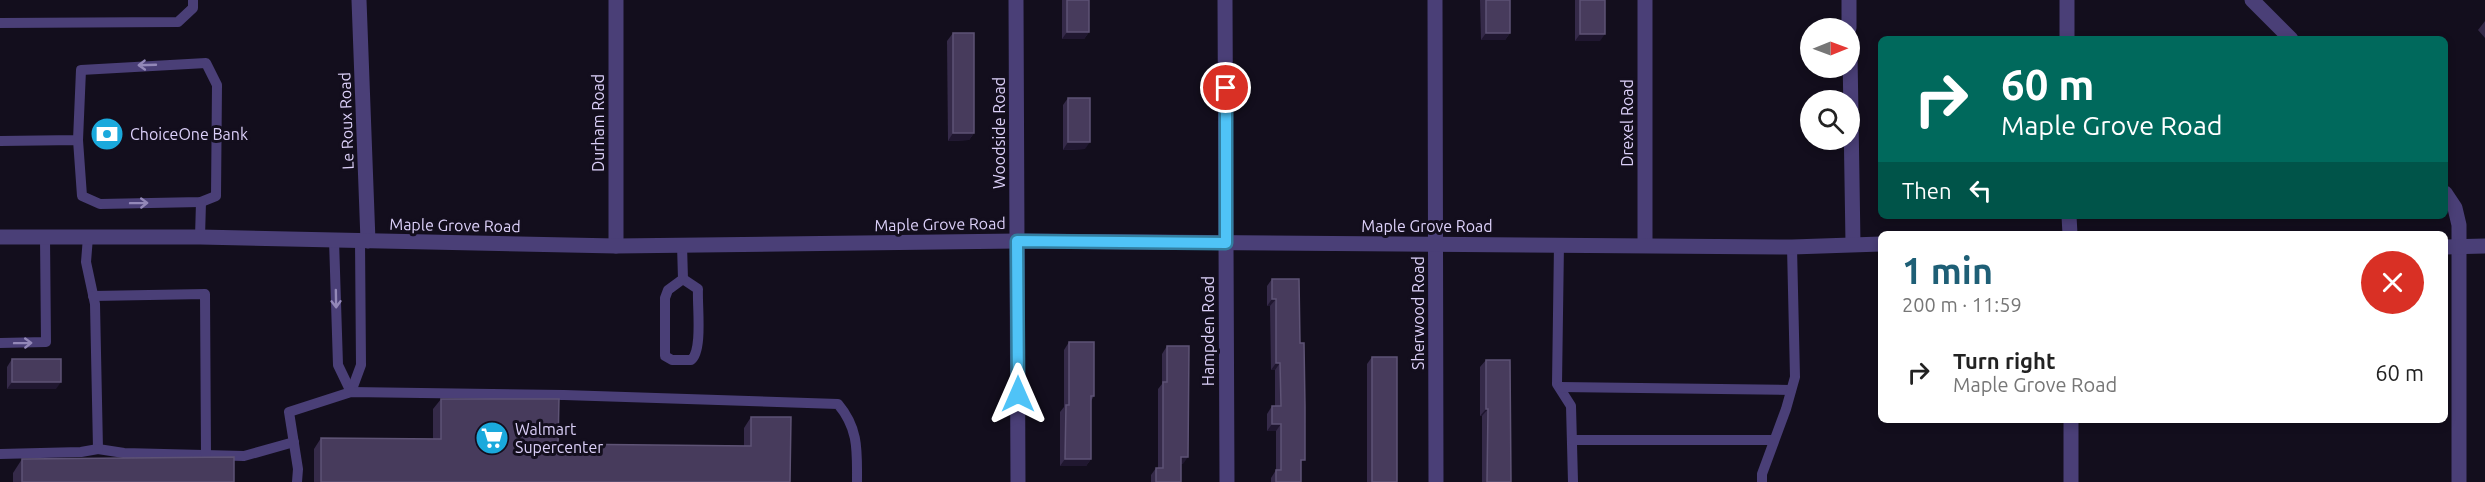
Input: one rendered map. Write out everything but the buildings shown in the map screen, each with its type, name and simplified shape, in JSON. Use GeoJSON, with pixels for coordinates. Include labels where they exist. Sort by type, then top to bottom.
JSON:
{"type":"FeatureCollection","features":[{"type":"Feature","properties":{"kind":"street","name":"Le Roux Road"},"geometry":{"type":"LineString","coordinates":[[359,0],[364,241]]}},
{"type":"Feature","properties":{"kind":"street","name":"Durham Road"},"geometry":{"type":"LineString","coordinates":[[615,0],[616,246]]}},
{"type":"Feature","properties":{"kind":"street","name":"Woodside Road"},"geometry":{"type":"LineString","coordinates":[[1016,0],[1018,482]]}},
{"type":"Feature","properties":{"kind":"street","name":"Hampden Road"},"geometry":{"type":"LineString","coordinates":[[1225,0],[1227,482]]}},
{"type":"Feature","properties":{"kind":"street","name":"Sherwood Road"},"geometry":{"type":"LineString","coordinates":[[1435,0],[1436,482]]}},
{"type":"Feature","properties":{"kind":"street","name":"Drexel Road"},"geometry":{"type":"LineString","coordinates":[[1645,0],[1645,245]]}},
{"type":"Feature","properties":{"kind":"street"},"geometry":{"type":"LineString","coordinates":[[1849,0],[1849,18]]}},
{"type":"Feature","properties":{"kind":"street"},"geometry":{"type":"LineString","coordinates":[[2067,0],[2067,36]]}},
{"type":"Feature","properties":{"kind":"street"},"geometry":{"type":"LineString","coordinates":[[2252,0],[2288,36]]}},
{"type":"Feature","properties":{"kind":"street"},"geometry":{"type":"LineString","coordinates":[[1850,78],[1853,244]]}},
{"type":"Feature","properties":{"kind":"street"},"geometry":{"type":"LineString","coordinates":[[2448,198],[2458,216],[2452,247],[2459,482]]}},
{"type":"Feature","properties":{"kind":"street","name":"Maple Grove Road"},"geometry":{"type":"LineString","coordinates":[[0,237],[200,237],[616,246],[1017,241],[1792,247],[1878,244]]}},
{"type":"Feature","properties":{"kind":"street"},"geometry":{"type":"LineString","coordinates":[[2452,247],[2485,246]]}},
{"type":"Feature","properties":{"kind":"street"},"geometry":{"type":"LineString","coordinates":[[2071,423],[2071,482]]}},
{"type":"Feature","properties":{"kind":"lane"},"geometry":{"type":"LineString","coordinates":[[0,23],[178,22],[193,8],[193,0]]}},
{"type":"Feature","properties":{"kind":"lane"},"geometry":{"type":"LineString","coordinates":[[206,63],[217,85],[216,196],[201,202],[100,204],[82,196],[78,140],[81,70],[206,63]]}},
{"type":"Feature","properties":{"kind":"lane"},"geometry":{"type":"LineString","coordinates":[[0,141],[78,140]]}},
{"type":"Feature","properties":{"kind":"lane"},"geometry":{"type":"LineString","coordinates":[[200,237],[201,202]]}},
{"type":"Feature","properties":{"kind":"lane"},"geometry":{"type":"LineString","coordinates":[[0,343],[46,342],[45,237]]}},
{"type":"Feature","properties":{"kind":"lane"},"geometry":{"type":"LineString","coordinates":[[88,237],[86,262],[93,296],[98,449]]}},
{"type":"Feature","properties":{"kind":"lane"},"geometry":{"type":"LineString","coordinates":[[334,240],[338,365],[351,392]]}},
{"type":"Feature","properties":{"kind":"lane"},"geometry":{"type":"LineString","coordinates":[[351,392],[361,365],[364,241]]}},
{"type":"Feature","properties":{"kind":"lane"},"geometry":{"type":"LineString","coordinates":[[1559,244],[1557,384],[1571,406],[1573,482]]}},
{"type":"Feature","properties":{"kind":"lane"},"geometry":{"type":"LineString","coordinates":[[682,245],[683,279]]}},
{"type":"Feature","properties":{"kind":"lane"},"geometry":{"type":"LineString","coordinates":[[1762,482],[1762,474],[1795,377],[1792,247]]}},
{"type":"Feature","properties":{"kind":"lane"},"geometry":{"type":"LineString","coordinates":[[683,279],[698,289],[697,353],[691,360],[672,360],[665,356],[665,298],[668,290],[683,279]]}},
{"type":"Feature","properties":{"kind":"lane"},"geometry":{"type":"LineString","coordinates":[[93,296],[205,294],[206,455]]}},
{"type":"Feature","properties":{"kind":"lane"},"geometry":{"type":"LineString","coordinates":[[1560,387],[1791,390]]}},
{"type":"Feature","properties":{"kind":"lane"},"geometry":{"type":"LineString","coordinates":[[297,482],[298,469],[289,412],[351,392],[564,395],[838,404],[850,418],[857,448],[857,482]]}},
{"type":"Feature","properties":{"kind":"lane"},"geometry":{"type":"LineString","coordinates":[[1572,440],[1773,440]]}},
{"type":"Feature","properties":{"kind":"lane"},"geometry":{"type":"LineString","coordinates":[[0,454],[81,452],[98,449],[124,453],[244,456],[294,442]]}},
{"type":"Feature","properties":{"kind":"place","name":"ChoiceOne Bank"},"geometry":{"type":"Point","coordinates":[107,134]}},
{"type":"Feature","properties":{"kind":"place","name":"Walmart Supercenter"},"geometry":{"type":"Point","coordinates":[492,438]}},
{"type":"Feature","properties":{"kind":"route"},"geometry":{"type":"LineString","coordinates":[[1018,394],[1017,241],[1226,243],[1226,88]]}}]}
